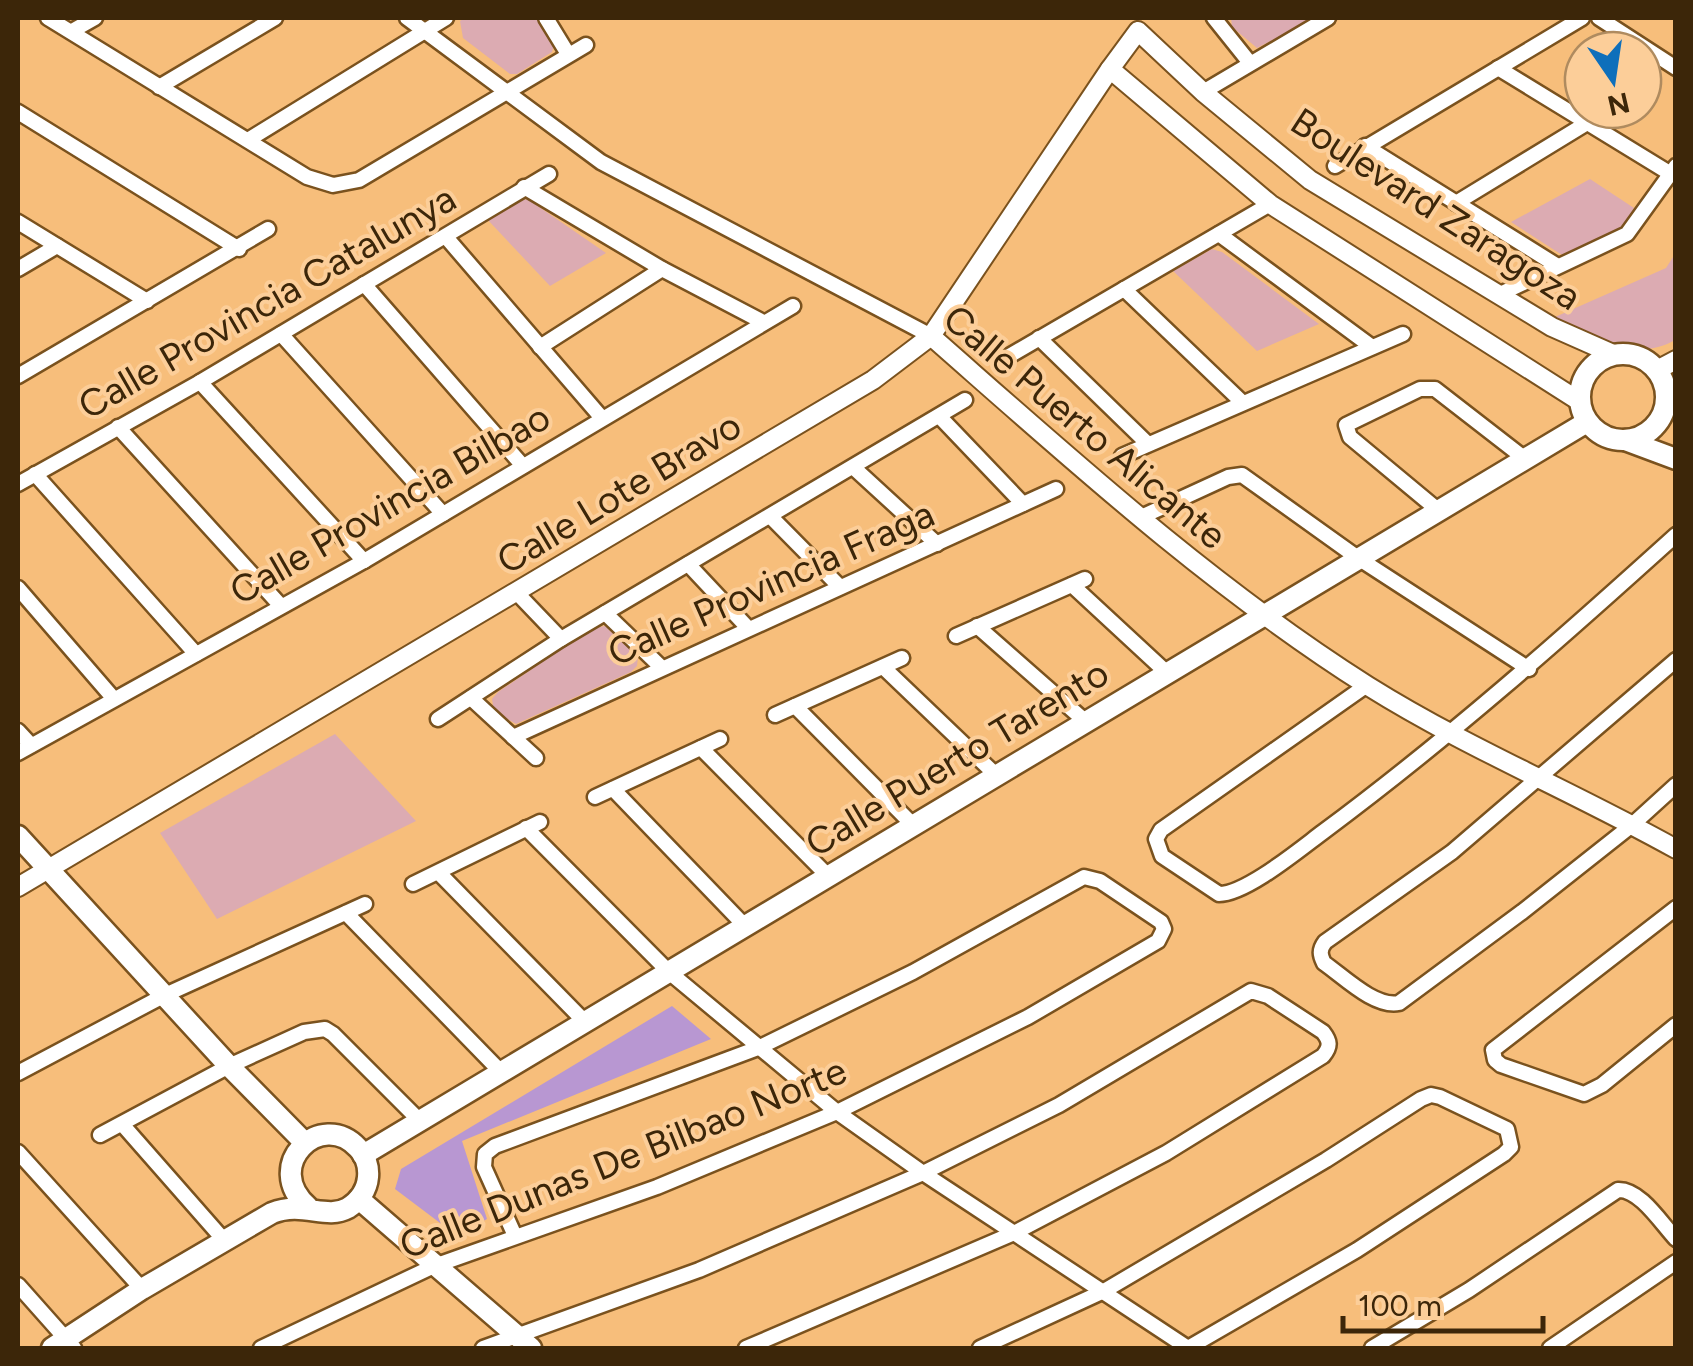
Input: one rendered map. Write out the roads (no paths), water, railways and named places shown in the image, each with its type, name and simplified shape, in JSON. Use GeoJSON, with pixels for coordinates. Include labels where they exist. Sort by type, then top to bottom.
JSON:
{"type":"FeatureCollection","features":[{"type":"Feature","properties":{"kind":"main road"},"geometry":{"type":"LineString","coordinates":[[1625,440],[1651,430],[1671,396],[1666,365],[1631,354],[1613,354],[1599,360],[1582,384],[1579,401],[1588,422],[1610,438],[1676,459]]}},
{"type":"Feature","properties":{"kind":"main road","name":"Calle Puerto Tarento"},"geometry":{"type":"LineString","coordinates":[[364,1155],[1588,422]]}},
{"type":"Feature","properties":{"kind":"main road"},"geometry":{"type":"LineString","coordinates":[[18,836],[305,1143]]}},
{"type":"Feature","properties":{"kind":"main road"},"geometry":{"type":"LineString","coordinates":[[246,1226],[276,1194],[291,1166],[305,1143],[330,1135],[344,1138],[364,1155],[368,1178],[359,1199],[340,1211],[318,1212],[308,1207],[293,1189],[291,1166]]}},
{"type":"Feature","properties":{"kind":"main road"},"geometry":{"type":"LineString","coordinates":[[359,1199],[522,1342]]}},
{"type":"Feature","properties":{"kind":"main road"},"geometry":{"type":"LineString","coordinates":[[64,1345],[142,1289],[223,1239],[281,1210],[308,1207]]}},
{"type":"Feature","properties":{"kind":"street"},"geometry":{"type":"LineString","coordinates":[[48,18],[317,182],[346,184],[586,45]]}},
{"type":"Feature","properties":{"kind":"street"},"geometry":{"type":"LineString","coordinates":[[72,31],[95,18]]}},
{"type":"Feature","properties":{"kind":"street"},"geometry":{"type":"LineString","coordinates":[[159,87],[275,18]]}},
{"type":"Feature","properties":{"kind":"street","name":"Calle Puerto Alicante"},"geometry":{"type":"LineString","coordinates":[[407,18],[601,162],[931,336],[1139,518],[1264,614],[1367,685],[1450,736],[1676,849]]}},
{"type":"Feature","properties":{"kind":"street"},"geometry":{"type":"LineString","coordinates":[[248,140],[446,18]]}},
{"type":"Feature","properties":{"kind":"street"},"geometry":{"type":"LineString","coordinates":[[546,18],[568,54]]}},
{"type":"Feature","properties":{"kind":"street"},"geometry":{"type":"LineString","coordinates":[[1215,18],[1250,63]]}},
{"type":"Feature","properties":{"kind":"street"},"geometry":{"type":"LineString","coordinates":[[1203,92],[1328,18]]}},
{"type":"Feature","properties":{"kind":"street"},"geometry":{"type":"LineString","coordinates":[[1335,166],[1582,18]]}},
{"type":"Feature","properties":{"kind":"street"},"geometry":{"type":"LineString","coordinates":[[1599,18],[1676,68]]}},
{"type":"Feature","properties":{"kind":"street","name":"Calle Lote Bravo"},"geometry":{"type":"LineString","coordinates":[[18,887],[873,380],[931,336],[1143,24]]}},
{"type":"Feature","properties":{"kind":"street","name":"Boulevard Zaragoza"},"geometry":{"type":"LineString","coordinates":[[1143,24],[1203,92],[1310,180],[1552,328],[1613,354]]}},
{"type":"Feature","properties":{"kind":"street"},"geometry":{"type":"LineString","coordinates":[[1498,68],[1563,108]]}},
{"type":"Feature","properties":{"kind":"street"},"geometry":{"type":"LineString","coordinates":[[1110,69],[1270,204],[1579,401]]}},
{"type":"Feature","properties":{"kind":"street"},"geometry":{"type":"LineString","coordinates":[[18,112],[240,249]]}},
{"type":"Feature","properties":{"kind":"street"},"geometry":{"type":"LineString","coordinates":[[1456,202],[1575,130]]}},
{"type":"Feature","properties":{"kind":"street"},"geometry":{"type":"LineString","coordinates":[[1498,295],[1627,234],[1673,170],[1600,130]]}},
{"type":"Feature","properties":{"kind":"street"},"geometry":{"type":"LineString","coordinates":[[1366,146],[1556,265]]}},
{"type":"Feature","properties":{"kind":"street","name":"Calle Provincia Catalunya"},"geometry":{"type":"LineString","coordinates":[[18,484],[200,382],[549,174]]}},
{"type":"Feature","properties":{"kind":"street"},"geometry":{"type":"LineString","coordinates":[[524,187],[662,269],[764,322]]}},
{"type":"Feature","properties":{"kind":"street"},"geometry":{"type":"LineString","coordinates":[[1004,358],[1270,204]]}},
{"type":"Feature","properties":{"kind":"street"},"geometry":{"type":"LineString","coordinates":[[18,222],[148,301]]}},
{"type":"Feature","properties":{"kind":"street"},"geometry":{"type":"LineString","coordinates":[[18,376],[240,249],[268,229]]}},
{"type":"Feature","properties":{"kind":"street"},"geometry":{"type":"LineString","coordinates":[[1218,234],[1372,347]]}},
{"type":"Feature","properties":{"kind":"street"},"geometry":{"type":"LineString","coordinates":[[446,238],[601,417]]}},
{"type":"Feature","properties":{"kind":"street"},"geometry":{"type":"LineString","coordinates":[[18,270],[57,246]]}},
{"type":"Feature","properties":{"kind":"street"},"geometry":{"type":"LineString","coordinates":[[540,348],[662,269]]}},
{"type":"Feature","properties":{"kind":"street"},"geometry":{"type":"LineString","coordinates":[[364,284],[523,466]]}},
{"type":"Feature","properties":{"kind":"street"},"geometry":{"type":"LineString","coordinates":[[1124,289],[1242,403]]}},
{"type":"Feature","properties":{"kind":"street","name":"Calle Provincia Bilbao"},"geometry":{"type":"LineString","coordinates":[[24,749],[364,560],[793,306]]}},
{"type":"Feature","properties":{"kind":"street"},"geometry":{"type":"LineString","coordinates":[[281,334],[443,514]]}},
{"type":"Feature","properties":{"kind":"street"},"geometry":{"type":"LineString","coordinates":[[1122,456],[1403,334]]}},
{"type":"Feature","properties":{"kind":"street"},"geometry":{"type":"LineString","coordinates":[[1038,338],[1148,444]]}},
{"type":"Feature","properties":{"kind":"street"},"geometry":{"type":"LineString","coordinates":[[200,382],[364,560]]}},
{"type":"Feature","properties":{"kind":"street"},"geometry":{"type":"LineString","coordinates":[[1439,511],[1350,438],[1346,425],[1420,389],[1435,389],[1524,458]]}},
{"type":"Feature","properties":{"kind":"street"},"geometry":{"type":"LineString","coordinates":[[438,718],[561,640],[965,400]]}},
{"type":"Feature","properties":{"kind":"street"},"geometry":{"type":"LineString","coordinates":[[940,416],[1023,504]]}},
{"type":"Feature","properties":{"kind":"street"},"geometry":{"type":"LineString","coordinates":[[118,427],[282,606]]}},
{"type":"Feature","properties":{"kind":"street"},"geometry":{"type":"LineString","coordinates":[[853,467],[937,544]]}},
{"type":"Feature","properties":{"kind":"street"},"geometry":{"type":"LineString","coordinates":[[35,474],[196,654]]}},
{"type":"Feature","properties":{"kind":"street"},"geometry":{"type":"LineString","coordinates":[[1139,518],[1228,476],[1242,475],[1358,558],[1529,669]]}},
{"type":"Feature","properties":{"kind":"street","name":"Calle Provincia Fraga"},"geometry":{"type":"LineString","coordinates":[[512,738],[1056,489]]}},
{"type":"Feature","properties":{"kind":"street"},"geometry":{"type":"LineString","coordinates":[[770,516],[840,587]]}},
{"type":"Feature","properties":{"kind":"street"},"geometry":{"type":"LineString","coordinates":[[1367,685],[1161,830],[1156,839],[1162,856],[1210,889],[1228,894],[1297,851],[1450,736],[1676,535]]}},
{"type":"Feature","properties":{"kind":"street"},"geometry":{"type":"LineString","coordinates":[[688,564],[748,628]]}},
{"type":"Feature","properties":{"kind":"street"},"geometry":{"type":"LineString","coordinates":[[956,636],[1078,582],[1166,672]]}},
{"type":"Feature","properties":{"kind":"street"},"geometry":{"type":"LineString","coordinates":[[18,588],[114,700]]}},
{"type":"Feature","properties":{"kind":"street"},"geometry":{"type":"LineString","coordinates":[[516,592],[561,640]]}},
{"type":"Feature","properties":{"kind":"street"},"geometry":{"type":"LineString","coordinates":[[606,613],[661,667]]}},
{"type":"Feature","properties":{"kind":"street"},"geometry":{"type":"LineString","coordinates":[[977,626],[1086,721]]}},
{"type":"Feature","properties":{"kind":"street"},"geometry":{"type":"LineString","coordinates":[[775,715],[902,658]]}},
{"type":"Feature","properties":{"kind":"street"},"geometry":{"type":"LineString","coordinates":[[1676,660],[1452,852],[1325,942],[1320,948],[1324,963],[1378,1000],[1390,1005],[1399,1003],[1522,912],[1676,786]]}},
{"type":"Feature","properties":{"kind":"street"},"geometry":{"type":"LineString","coordinates":[[883,667],[996,775]]}},
{"type":"Feature","properties":{"kind":"street"},"geometry":{"type":"LineString","coordinates":[[470,698],[536,758]]}},
{"type":"Feature","properties":{"kind":"street"},"geometry":{"type":"LineString","coordinates":[[795,706],[913,825]]}},
{"type":"Feature","properties":{"kind":"street"},"geometry":{"type":"LineString","coordinates":[[18,730],[24,749]]}},
{"type":"Feature","properties":{"kind":"street"},"geometry":{"type":"LineString","coordinates":[[596,798],[720,739]]}},
{"type":"Feature","properties":{"kind":"street"},"geometry":{"type":"LineString","coordinates":[[701,748],[828,876]]}},
{"type":"Feature","properties":{"kind":"street"},"geometry":{"type":"LineString","coordinates":[[613,789],[746,926]]}},
{"type":"Feature","properties":{"kind":"street"},"geometry":{"type":"LineString","coordinates":[[413,884],[533,825],[669,972],[837,1112],[923,1173],[1104,1291],[1188,1348],[1426,1208],[1511,1147],[1507,1128],[1440,1098],[1421,1098],[1248,1208],[1104,1291],[980,1348]]}},
{"type":"Feature","properties":{"kind":"street"},"geometry":{"type":"LineString","coordinates":[[439,873],[584,1022]]}},
{"type":"Feature","properties":{"kind":"street","name":"Calle Dunas De Bilbao Norte"},"geometry":{"type":"LineString","coordinates":[[262,1348],[434,1266],[657,1187],[837,1112],[1028,1016],[1163,936],[1160,922],[1100,881],[1084,877],[928,964],[758,1048]]}},
{"type":"Feature","properties":{"kind":"street"},"geometry":{"type":"LineString","coordinates":[[18,1074],[166,995],[365,904]]}},
{"type":"Feature","properties":{"kind":"street"},"geometry":{"type":"LineString","coordinates":[[1676,908],[1493,1050],[1495,1060],[1584,1094],[1602,1085],[1676,1025]]}},
{"type":"Feature","properties":{"kind":"street"},"geometry":{"type":"LineString","coordinates":[[346,914],[502,1072]]}},
{"type":"Feature","properties":{"kind":"street"},"geometry":{"type":"LineString","coordinates":[[483,1348],[522,1342],[923,1173],[1059,1104],[1242,995],[1259,991],[1329,1040],[1323,1056],[1166,1153],[1014,1233],[746,1348]]}},
{"type":"Feature","properties":{"kind":"street"},"geometry":{"type":"LineString","coordinates":[[100,1134],[229,1066],[304,1032],[325,1029],[420,1121]]}},
{"type":"Feature","properties":{"kind":"street"},"geometry":{"type":"LineString","coordinates":[[516,1236],[484,1167],[489,1150],[758,1048]]}},
{"type":"Feature","properties":{"kind":"street"},"geometry":{"type":"LineString","coordinates":[[122,1124],[223,1239]]}},
{"type":"Feature","properties":{"kind":"street"},"geometry":{"type":"LineString","coordinates":[[18,1152],[142,1289]]}},
{"type":"Feature","properties":{"kind":"street"},"geometry":{"type":"LineString","coordinates":[[1372,1348],[1469,1290],[1610,1195],[1626,1190],[1636,1196],[1676,1239]]}},
{"type":"Feature","properties":{"kind":"street"},"geometry":{"type":"LineString","coordinates":[[1550,1348],[1676,1262]]}},
{"type":"Feature","properties":{"kind":"street"},"geometry":{"type":"LineString","coordinates":[[18,1286],[64,1345]]}}]}
